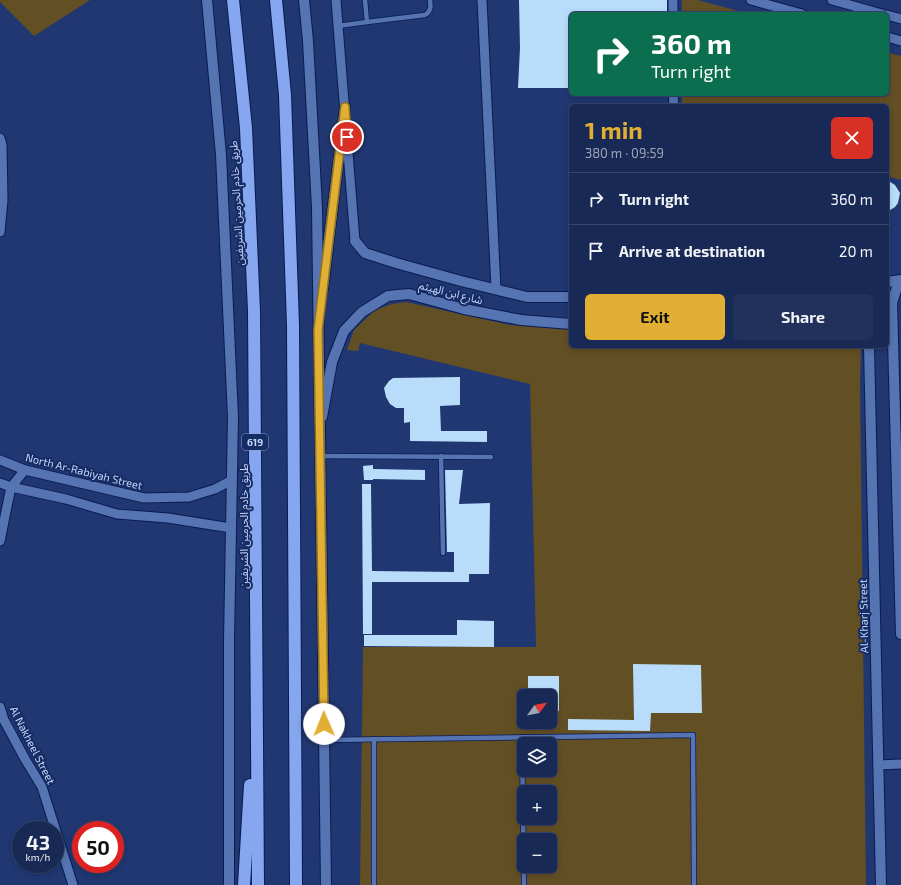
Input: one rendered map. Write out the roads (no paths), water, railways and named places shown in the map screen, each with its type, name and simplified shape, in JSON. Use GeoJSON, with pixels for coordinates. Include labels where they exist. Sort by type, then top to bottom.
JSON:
{"type":"FeatureCollection","features":[{"type":"Feature","properties":{"kind":"highway","name":"طريق خادم الحرمين الشريفين"},"geometry":{"type":"LineString","coordinates":[[233,0],[246,128],[254,311],[258,885]]}},
{"type":"Feature","properties":{"kind":"highway"},"geometry":{"type":"LineString","coordinates":[[276,0],[285,95],[293,325],[296,885]]}},
{"type":"Feature","properties":{"kind":"highway"},"geometry":{"type":"LineString","coordinates":[[244,885],[257,668]]}},
{"type":"Feature","properties":{"kind":"main road"},"geometry":{"type":"LineString","coordinates":[[207,0],[221,155],[233,417],[229,641],[229,885]]}},
{"type":"Feature","properties":{"kind":"main road"},"geometry":{"type":"LineString","coordinates":[[304,0],[308,41],[317,208],[326,885]]}},
{"type":"Feature","properties":{"kind":"main road"},"geometry":{"type":"LineString","coordinates":[[318,330],[345,107]]}},
{"type":"Feature","properties":{"kind":"main road","name":"شارع ابن الهيثم"},"geometry":{"type":"LineString","coordinates":[[355,241],[365,253],[446,277],[527,297],[569,297]]}},
{"type":"Feature","properties":{"kind":"main road"},"geometry":{"type":"LineString","coordinates":[[889,282],[900,280],[893,302],[901,634]]}},
{"type":"Feature","properties":{"kind":"main road","name":"شارع ابن الهيثم"},"geometry":{"type":"LineString","coordinates":[[320,430],[332,362],[344,331],[362,312],[388,296],[410,294],[464,309],[521,320],[569,324]]}},
{"type":"Feature","properties":{"kind":"main road","name":"Al-Kharj Street"},"geometry":{"type":"LineString","coordinates":[[869,348],[880,885]]}},
{"type":"Feature","properties":{"kind":"street"},"geometry":{"type":"LineString","coordinates":[[336,0],[355,241]]}},
{"type":"Feature","properties":{"kind":"street"},"geometry":{"type":"LineString","coordinates":[[482,0],[496,290]]}},
{"type":"Feature","properties":{"kind":"street"},"geometry":{"type":"LineString","coordinates":[[673,0],[673,12]]}},
{"type":"Feature","properties":{"kind":"street"},"geometry":{"type":"LineString","coordinates":[[751,0],[795,12]]}},
{"type":"Feature","properties":{"kind":"street"},"geometry":{"type":"LineString","coordinates":[[832,0],[875,12]]}},
{"type":"Feature","properties":{"kind":"street"},"geometry":{"type":"LineString","coordinates":[[889,16],[901,19]]}},
{"type":"Feature","properties":{"kind":"street"},"geometry":{"type":"LineString","coordinates":[[889,38],[901,41]]}},
{"type":"Feature","properties":{"kind":"street"},"geometry":{"type":"LineString","coordinates":[[0,138],[2,145],[3,200],[0,232]]}},
{"type":"Feature","properties":{"kind":"street","name":"North Ar-Rabiyah Street"},"geometry":{"type":"LineString","coordinates":[[0,460],[25,470],[144,498],[189,497],[215,489],[232,480]]}},
{"type":"Feature","properties":{"kind":"street"},"geometry":{"type":"LineString","coordinates":[[0,541],[11,487],[25,470]]}},
{"type":"Feature","properties":{"kind":"street"},"geometry":{"type":"LineString","coordinates":[[0,483],[11,487],[66,499],[117,514],[168,518],[231,528]]}},
{"type":"Feature","properties":{"kind":"street","name":"Al Nakheel Street"},"geometry":{"type":"LineString","coordinates":[[0,707],[4,720],[42,787],[73,885]]}},
{"type":"Feature","properties":{"kind":"street"},"geometry":{"type":"LineString","coordinates":[[878,765],[901,764]]}},
{"type":"Feature","properties":{"kind":"lane"},"geometry":{"type":"LineString","coordinates":[[365,0],[367,22]]}},
{"type":"Feature","properties":{"kind":"lane"},"geometry":{"type":"LineString","coordinates":[[338,26],[425,15],[430,12],[430,0]]}},
{"type":"Feature","properties":{"kind":"lane"},"geometry":{"type":"LineString","coordinates":[[320,456],[491,457]]}},
{"type":"Feature","properties":{"kind":"lane"},"geometry":{"type":"LineString","coordinates":[[441,456],[443,553]]}},
{"type":"Feature","properties":{"kind":"lane"},"geometry":{"type":"LineString","coordinates":[[522,737],[693,735],[694,885]]}},
{"type":"Feature","properties":{"kind":"lane"},"geometry":{"type":"LineString","coordinates":[[324,740],[517,737]]}},
{"type":"Feature","properties":{"kind":"lane"},"geometry":{"type":"LineString","coordinates":[[374,739],[374,885]]}},
{"type":"Feature","properties":{"kind":"lane"},"geometry":{"type":"LineString","coordinates":[[523,777],[524,885]]}}]}
